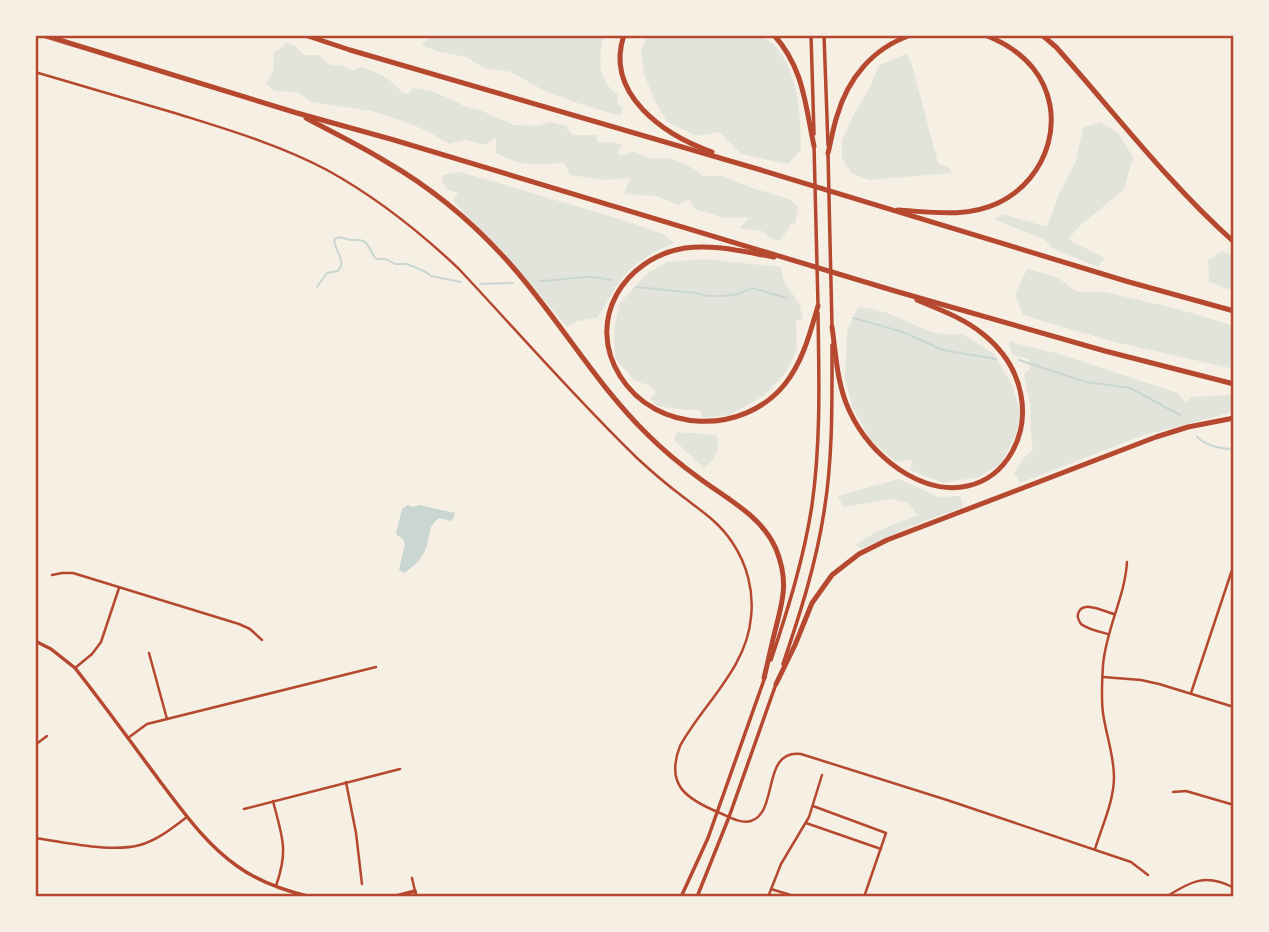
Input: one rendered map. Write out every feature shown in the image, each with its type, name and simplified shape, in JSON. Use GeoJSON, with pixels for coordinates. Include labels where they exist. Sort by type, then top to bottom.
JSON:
{"type":"FeatureCollection","features":[{"type":"Feature","properties":{"kind":"highway"},"geometry":{"type":"LineString","coordinates":[[43,35],[895,291],[1105,351],[1234,384]]}},
{"type":"Feature","properties":{"kind":"highway"},"geometry":{"type":"LineString","coordinates":[[305,35],[1129,282],[1234,311]]}},
{"type":"Feature","properties":{"kind":"highway"},"geometry":{"type":"LineString","coordinates":[[624,35],[620,57],[623,76],[637,102],[648,115],[673,135],[697,147],[761,170]]}},
{"type":"Feature","properties":{"kind":"highway"},"geometry":{"type":"LineString","coordinates":[[774,35],[800,78],[814,146]]}},
{"type":"Feature","properties":{"kind":"highway"},"geometry":{"type":"LineString","coordinates":[[828,155],[843,99],[859,71],[881,50],[911,35]]}},
{"type":"Feature","properties":{"kind":"highway"},"geometry":{"type":"LineString","coordinates":[[887,209],[943,213],[982,209],[1013,194],[1039,167],[1049,145],[1052,124],[1050,101],[1045,88],[1034,69],[1022,57],[985,35]]}},
{"type":"Feature","properties":{"kind":"highway"},"geometry":{"type":"LineString","coordinates":[[1042,35],[1056,47],[1184,193],[1234,242]]}},
{"type":"Feature","properties":{"kind":"highway"},"geometry":{"type":"LineString","coordinates":[[297,113],[401,170],[470,223],[528,285],[599,380],[640,427],[680,464],[751,515],[767,533],[781,565],[784,593],[765,678]]}},
{"type":"Feature","properties":{"kind":"highway"},"geometry":{"type":"LineString","coordinates":[[801,262],[710,246],[669,252],[650,260],[626,280],[611,307],[607,337],[615,366],[627,386],[642,400],[669,416],[708,422],[738,416],[771,398],[785,383],[803,352],[818,304]]}},
{"type":"Feature","properties":{"kind":"highway"},"geometry":{"type":"LineString","coordinates":[[832,327],[840,385],[845,401],[861,432],[876,450],[897,467],[929,484],[959,487],[986,478],[1007,461],[1020,436],[1023,416],[1021,396],[1013,370],[1002,352],[974,327],[943,309],[895,291]]}},
{"type":"Feature","properties":{"kind":"highway"},"geometry":{"type":"LineString","coordinates":[[776,684],[811,603],[821,588],[843,566],[872,547],[1156,436],[1234,418]]}},
{"type":"Feature","properties":{"kind":"main road"},"geometry":{"type":"LineString","coordinates":[[681,897],[717,812],[765,678],[787,612],[812,505],[818,437],[818,304],[811,35]]}},
{"type":"Feature","properties":{"kind":"main road"},"geometry":{"type":"LineString","coordinates":[[697,897],[730,817],[807,591],[824,513],[831,447],[832,307],[824,35]]}},
{"type":"Feature","properties":{"kind":"main road"},"geometry":{"type":"LineString","coordinates":[[35,641],[51,649],[75,668],[207,840],[238,867],[275,886],[311,897]]}},
{"type":"Feature","properties":{"kind":"main road"},"geometry":{"type":"LineString","coordinates":[[392,897],[415,891],[416,897]]}},
{"type":"Feature","properties":{"kind":"street"},"geometry":{"type":"LineString","coordinates":[[35,72],[257,139],[318,165],[369,195],[433,244],[620,441],[663,481],[722,528],[741,556],[748,575],[752,606],[750,628],[737,662],[682,741],[675,764],[676,778],[683,793],[699,804],[748,822],[758,816],[762,809],[779,763],[786,755],[794,753],[947,800],[1130,862],[1147,875]]}},
{"type":"Feature","properties":{"kind":"street"},"geometry":{"type":"LineString","coordinates":[[1094,850],[1114,779],[1102,711],[1102,677],[1108,634],[1126,576],[1127,562]]}},
{"type":"Feature","properties":{"kind":"street"},"geometry":{"type":"LineString","coordinates":[[1191,694],[1232,570]]}},
{"type":"Feature","properties":{"kind":"street"},"geometry":{"type":"LineString","coordinates":[[52,575],[68,572],[245,626],[262,640]]}},
{"type":"Feature","properties":{"kind":"street"},"geometry":{"type":"LineString","coordinates":[[75,668],[92,654],[101,642],[119,588]]}},
{"type":"Feature","properties":{"kind":"street"},"geometry":{"type":"LineString","coordinates":[[1108,634],[1083,625],[1078,613],[1087,606],[1114,615]]}},
{"type":"Feature","properties":{"kind":"street"},"geometry":{"type":"LineString","coordinates":[[149,653],[167,719]]}},
{"type":"Feature","properties":{"kind":"street"},"geometry":{"type":"LineString","coordinates":[[128,738],[147,724],[376,667]]}},
{"type":"Feature","properties":{"kind":"street"},"geometry":{"type":"LineString","coordinates":[[1102,677],[1141,680],[1234,707]]}},
{"type":"Feature","properties":{"kind":"street"},"geometry":{"type":"LineString","coordinates":[[35,745],[47,736]]}},
{"type":"Feature","properties":{"kind":"street"},"geometry":{"type":"LineString","coordinates":[[244,808],[400,769]]}},
{"type":"Feature","properties":{"kind":"street"},"geometry":{"type":"LineString","coordinates":[[768,897],[781,864],[806,823],[822,775]]}},
{"type":"Feature","properties":{"kind":"street"},"geometry":{"type":"LineString","coordinates":[[346,782],[362,884]]}},
{"type":"Feature","properties":{"kind":"street"},"geometry":{"type":"LineString","coordinates":[[1174,792],[1185,791],[1234,805]]}},
{"type":"Feature","properties":{"kind":"street"},"geometry":{"type":"LineString","coordinates":[[273,801],[284,851],[283,864],[275,886]]}},
{"type":"Feature","properties":{"kind":"street"},"geometry":{"type":"LineString","coordinates":[[813,806],[886,833],[864,897]]}},
{"type":"Feature","properties":{"kind":"street"},"geometry":{"type":"LineString","coordinates":[[35,838],[128,847],[155,839],[187,817]]}},
{"type":"Feature","properties":{"kind":"street"},"geometry":{"type":"LineString","coordinates":[[806,823],[881,849]]}},
{"type":"Feature","properties":{"kind":"street"},"geometry":{"type":"LineString","coordinates":[[412,878],[415,891]]}},
{"type":"Feature","properties":{"kind":"street"},"geometry":{"type":"LineString","coordinates":[[1166,897],[1188,882],[1200,880],[1214,880],[1234,888]]}},
{"type":"Feature","properties":{"kind":"street"},"geometry":{"type":"LineString","coordinates":[[771,889],[797,897]]}},
{"type":"Feature","properties":{"kind":"shaded area"},"geometry":{"type":"Polygon","coordinates":[[[441,35],[604,35],[601,68],[606,83],[618,95],[617,103],[623,108],[620,116],[541,89],[511,72],[484,68],[466,57],[423,46],[429,39],[441,35]]]}},
{"type":"Feature","properties":{"kind":"shaded area"},"geometry":{"type":"Polygon","coordinates":[[[648,35],[759,35],[772,44],[782,55],[795,85],[801,150],[788,164],[741,154],[719,132],[697,136],[667,122],[644,74],[641,50],[648,35]]]}},
{"type":"Feature","properties":{"kind":"shaded area"},"geometry":{"type":"Polygon","coordinates":[[[286,43],[294,45],[304,55],[319,55],[329,64],[342,65],[352,71],[361,67],[373,71],[389,80],[402,93],[407,94],[413,88],[431,91],[514,125],[539,126],[550,122],[568,126],[566,128],[573,135],[597,135],[597,141],[600,143],[622,145],[617,153],[622,156],[633,151],[651,159],[671,158],[703,176],[722,176],[789,199],[798,207],[795,224],[791,223],[779,241],[762,231],[740,228],[749,217],[724,218],[695,209],[689,199],[678,205],[656,196],[624,194],[630,178],[605,180],[570,175],[564,163],[514,161],[496,153],[496,138],[485,145],[465,140],[449,144],[427,131],[371,111],[311,102],[298,92],[275,91],[266,84],[273,71],[274,52],[286,43]]]}},
{"type":"Feature","properties":{"kind":"shaded area"},"geometry":{"type":"Polygon","coordinates":[[[907,54],[938,163],[949,168],[952,173],[869,180],[851,173],[842,158],[842,141],[879,65],[907,54]]]}},
{"type":"Feature","properties":{"kind":"shaded area"},"geometry":{"type":"Polygon","coordinates":[[[1100,122],[1118,133],[1133,157],[1124,189],[1068,239],[1104,258],[1098,267],[1054,249],[1045,240],[994,219],[1003,214],[1047,227],[1059,194],[1076,161],[1083,128],[1100,122]]]}},
{"type":"Feature","properties":{"kind":"shaded area"},"geometry":{"type":"Polygon","coordinates":[[[461,172],[620,219],[663,234],[674,243],[648,256],[625,274],[597,318],[577,321],[567,327],[504,253],[453,200],[458,193],[449,190],[442,182],[443,175],[461,172]]]}},
{"type":"Feature","properties":{"kind":"shaded area"},"geometry":{"type":"Polygon","coordinates":[[[1222,251],[1234,256],[1234,291],[1209,282],[1208,260],[1222,251]]]}},
{"type":"Feature","properties":{"kind":"shaded area"},"geometry":{"type":"Polygon","coordinates":[[[705,259],[781,267],[784,282],[799,303],[803,320],[796,321],[797,350],[786,372],[764,396],[729,415],[703,418],[700,410],[657,406],[650,398],[656,392],[648,385],[635,381],[615,358],[614,329],[620,303],[645,275],[667,262],[705,259]]]}},
{"type":"Feature","properties":{"kind":"shaded area"},"geometry":{"type":"Polygon","coordinates":[[[1027,269],[1057,277],[1077,292],[1105,292],[1178,309],[1234,326],[1234,369],[1110,341],[1023,315],[1015,294],[1027,269]]]}},
{"type":"Feature","properties":{"kind":"shaded area"},"geometry":{"type":"Polygon","coordinates":[[[858,307],[891,314],[941,334],[961,333],[994,354],[1012,385],[1021,413],[1016,435],[1001,464],[979,477],[943,483],[910,470],[912,460],[896,462],[870,439],[853,408],[845,378],[847,331],[858,307]]]}},
{"type":"Feature","properties":{"kind":"shaded area"},"geometry":{"type":"Polygon","coordinates":[[[1010,340],[1178,393],[1186,404],[1190,397],[1230,395],[1234,398],[1234,410],[1141,436],[1020,483],[1014,473],[1033,450],[1030,403],[1024,375],[1030,368],[1029,359],[1013,355],[1010,340]]]}},
{"type":"Feature","properties":{"kind":"shaded area"},"geometry":{"type":"Polygon","coordinates":[[[677,432],[716,435],[718,450],[715,457],[704,468],[674,440],[677,432]]]}},
{"type":"Feature","properties":{"kind":"shaded area"},"geometry":{"type":"Polygon","coordinates":[[[899,479],[939,497],[960,496],[963,507],[861,549],[856,545],[877,531],[918,515],[907,503],[891,499],[844,507],[837,496],[899,479]]]}},
{"type":"Feature","properties":{"kind":"shaded area"},"geometry":{"type":"Polygon","coordinates":[[[407,505],[455,513],[451,521],[439,518],[435,521],[423,554],[404,573],[399,570],[405,544],[396,534],[402,509],[407,505]]]}},
{"type":"Feature","properties":{"kind":"waterway"},"geometry":{"type":"LineString","coordinates":[[317,287],[327,273],[338,271],[341,266],[334,241],[336,238],[363,241],[376,259],[407,264],[431,276],[461,282]]}},
{"type":"Feature","properties":{"kind":"waterway"},"geometry":{"type":"LineString","coordinates":[[540,281],[588,277],[611,280]]}},
{"type":"Feature","properties":{"kind":"waterway"},"geometry":{"type":"LineString","coordinates":[[480,284],[513,283]]}},
{"type":"Feature","properties":{"kind":"waterway"},"geometry":{"type":"LineString","coordinates":[[636,287],[707,296],[738,294],[752,288],[787,298]]}},
{"type":"Feature","properties":{"kind":"waterway"},"geometry":{"type":"LineString","coordinates":[[853,318],[903,332],[943,350],[996,359]]}},
{"type":"Feature","properties":{"kind":"waterway"},"geometry":{"type":"LineString","coordinates":[[1019,360],[1086,382],[1130,388],[1180,415]]}},
{"type":"Feature","properties":{"kind":"waterway"},"geometry":{"type":"LineString","coordinates":[[1197,437],[1214,446],[1234,449]]}}]}
